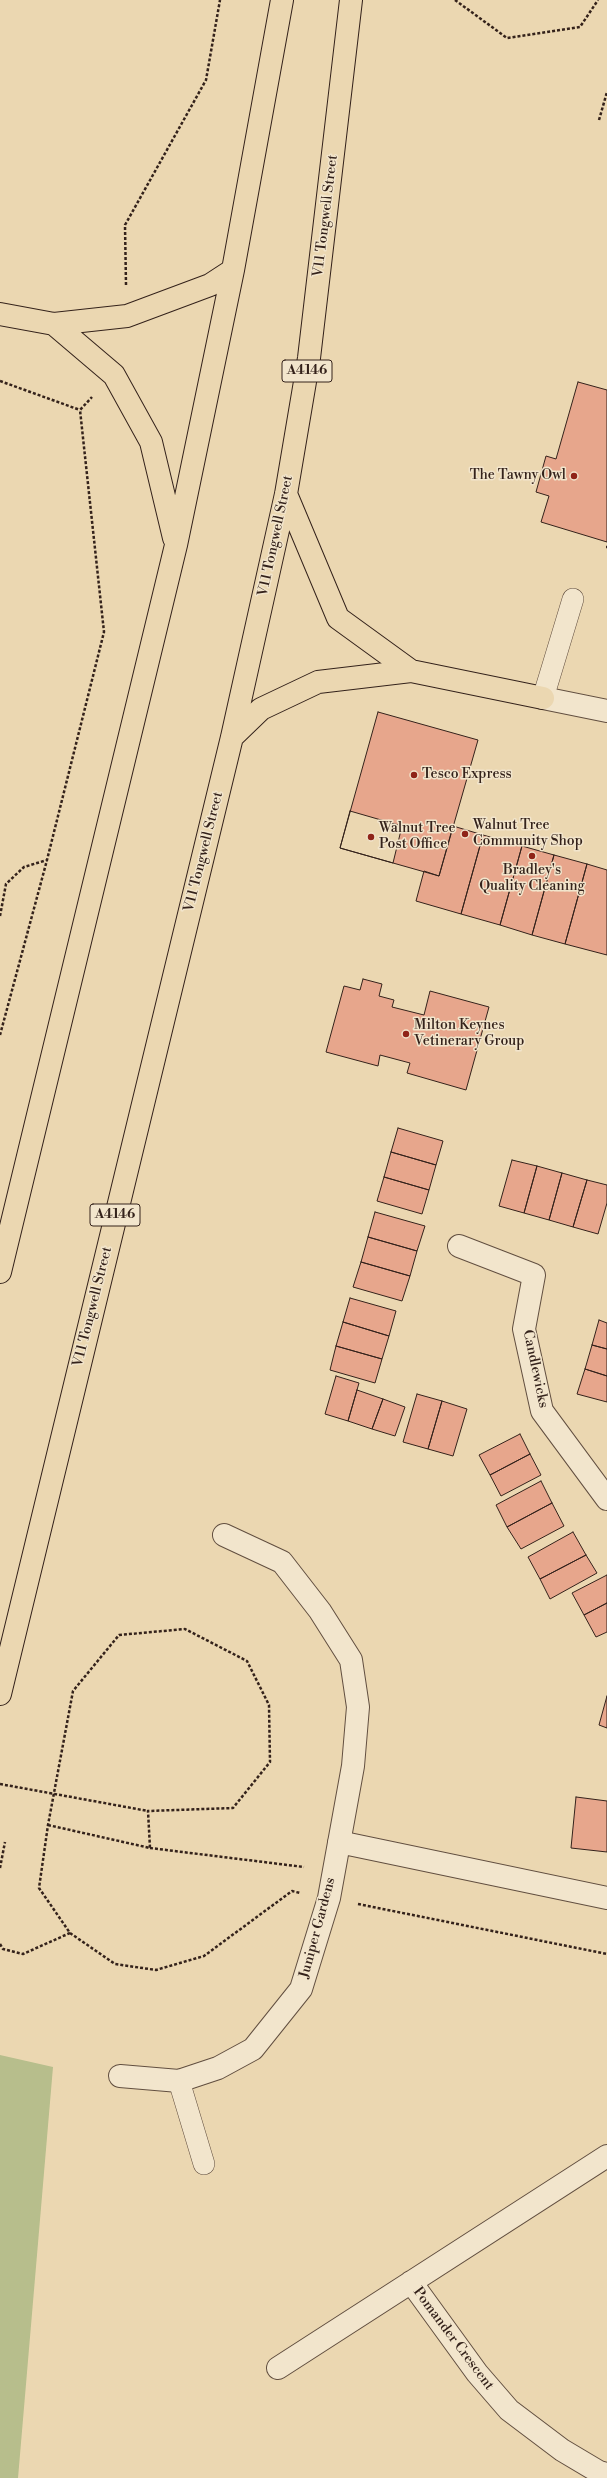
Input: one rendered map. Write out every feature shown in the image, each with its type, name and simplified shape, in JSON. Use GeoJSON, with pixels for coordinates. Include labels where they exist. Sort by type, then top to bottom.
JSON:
{"type":"FeatureCollection","features":[{"type":"Feature","properties":{"kind":"highway"},"geometry":{"type":"LineString","coordinates":[[0,1272],[176,545],[233,270],[282,0]]}},
{"type":"Feature","properties":{"kind":"highway","name":"V11 Tongwell Street"},"geometry":{"type":"LineString","coordinates":[[0,1694],[232,737],[286,494],[309,358],[351,0]]}},
{"type":"Feature","properties":{"kind":"highway"},"geometry":{"type":"LineString","coordinates":[[0,314],[54,324],[127,316],[210,285],[233,270]]}},
{"type":"Feature","properties":{"kind":"highway"},"geometry":{"type":"LineString","coordinates":[[54,324],[114,375],[151,442],[176,545]]}},
{"type":"Feature","properties":{"kind":"highway"},"geometry":{"type":"LineString","coordinates":[[286,494],[338,618],[411,672]]}},
{"type":"Feature","properties":{"kind":"highway"},"geometry":{"type":"LineString","coordinates":[[232,737],[261,709],[318,682],[411,672],[543,698]]}},
{"type":"Feature","properties":{"kind":"street"},"geometry":{"type":"LineString","coordinates":[[543,698],[607,712]]}},
{"type":"Feature","properties":{"kind":"street","name":"Candlewicks"},"geometry":{"type":"LineString","coordinates":[[458,1246],[534,1275],[524,1329],[542,1411],[607,1499]]}},
{"type":"Feature","properties":{"kind":"street","name":"Juniper Gardens"},"geometry":{"type":"LineString","coordinates":[[120,2076],[180,2081],[218,2068],[253,2049],[302,1989],[329,1898],[353,1766],[358,1707],[351,1660],[320,1611],[282,1562],[224,1535]]}},
{"type":"Feature","properties":{"kind":"street"},"geometry":{"type":"LineString","coordinates":[[339,1842],[607,1898]]}},
{"type":"Feature","properties":{"kind":"street","name":"Pomander Crescent"},"geometry":{"type":"LineString","coordinates":[[607,2156],[411,2282],[477,2373],[509,2410],[562,2450],[599,2472],[607,2474]]}},
{"type":"Feature","properties":{"kind":"street"},"geometry":{"type":"LineString","coordinates":[[278,2368],[411,2282]]}},
{"type":"Feature","properties":{"kind":"lane"},"geometry":{"type":"LineString","coordinates":[[543,698],[573,599]]}},
{"type":"Feature","properties":{"kind":"lane"},"geometry":{"type":"LineString","coordinates":[[180,2081],[204,2164]]}},
{"type":"Feature","properties":{"kind":"path"},"geometry":{"type":"LineString","coordinates":[[127,316],[124,225],[206,80],[220,0]]}},
{"type":"Feature","properties":{"kind":"path"},"geometry":{"type":"LineString","coordinates":[[455,0],[507,38],[580,27],[598,0]]}},
{"type":"Feature","properties":{"kind":"path"},"geometry":{"type":"LineString","coordinates":[[599,120],[607,92]]}},
{"type":"Feature","properties":{"kind":"path"},"geometry":{"type":"LineString","coordinates":[[80,410],[114,375]]}},
{"type":"Feature","properties":{"kind":"path"},"geometry":{"type":"LineString","coordinates":[[0,381],[80,410]]}},
{"type":"Feature","properties":{"kind":"path"},"geometry":{"type":"LineString","coordinates":[[0,1036],[47,860],[104,632],[80,410]]}},
{"type":"Feature","properties":{"kind":"path"},"geometry":{"type":"LineString","coordinates":[[0,916],[6,884],[24,867],[47,860]]}},
{"type":"Feature","properties":{"kind":"path"},"geometry":{"type":"LineString","coordinates":[[0,1784],[148,1811],[233,1808],[270,1762],[269,1705],[247,1661],[185,1629],[119,1636],[73,1691],[48,1825],[39,1888],[70,1933],[115,1964],[156,1970],[204,1956],[292,1891],[607,1954]]}},
{"type":"Feature","properties":{"kind":"path"},"geometry":{"type":"LineString","coordinates":[[148,1811],[150,1848]]}},
{"type":"Feature","properties":{"kind":"path"},"geometry":{"type":"LineString","coordinates":[[48,1825],[150,1848],[334,1870]]}},
{"type":"Feature","properties":{"kind":"path"},"geometry":{"type":"LineString","coordinates":[[0,1868],[5,1842]]}},
{"type":"Feature","properties":{"kind":"path"},"geometry":{"type":"LineString","coordinates":[[0,1944],[3,1949],[23,1954],[70,1933]]}},
{"type":"Feature","properties":{"kind":"green space"},"geometry":{"type":"Polygon","coordinates":[[[0,2055],[53,2067],[18,2478],[0,2478],[0,2055]]]}},
{"type":"Feature","properties":{"kind":"building","name":"The Tawny Owl"},"geometry":{"type":"Polygon","coordinates":[[[578,382],[607,390],[607,542],[541,522],[549,496],[536,492],[546,456],[556,459],[578,382]]]}},
{"type":"Feature","properties":{"kind":"building","name":"Tesco Express"},"geometry":{"type":"Polygon","coordinates":[[[378,712],[478,740],[439,876],[340,848],[378,712]]]}},
{"type":"Feature","properties":{"kind":"building","name":"Walnut Tree Post Office"},"geometry":{"type":"Polygon","coordinates":[[[350,811],[402,826],[393,863],[340,848],[350,811]]]}},
{"type":"Feature","properties":{"kind":"building"},"geometry":{"type":"Polygon","coordinates":[[[453,826],[483,835],[461,914],[416,901],[424,871],[439,876],[453,826]]]}},
{"type":"Feature","properties":{"kind":"building"},"geometry":{"type":"Polygon","coordinates":[[[483,835],[522,846],[500,925],[461,914],[483,835]]]}},
{"type":"Feature","properties":{"kind":"building"},"geometry":{"type":"Polygon","coordinates":[[[522,846],[554,855],[532,935],[500,925],[522,846]]]}},
{"type":"Feature","properties":{"kind":"building"},"geometry":{"type":"Polygon","coordinates":[[[554,855],[587,864],[565,944],[532,935],[554,855]]]}},
{"type":"Feature","properties":{"kind":"building"},"geometry":{"type":"Polygon","coordinates":[[[587,864],[607,870],[607,955],[565,944],[587,864]]]}},
{"type":"Feature","properties":{"kind":"building","name":"Milton Keynes Vetinerary Group"},"geometry":{"type":"Polygon","coordinates":[[[363,979],[382,984],[379,996],[394,1000],[392,1007],[424,1015],[430,991],[489,1007],[466,1090],[407,1073],[410,1063],[380,1055],[378,1066],[326,1052],[344,986],[360,990],[363,979]]]}},
{"type":"Feature","properties":{"kind":"building"},"geometry":{"type":"Polygon","coordinates":[[[398,1128],[443,1141],[436,1165],[391,1152],[398,1128]]]}},
{"type":"Feature","properties":{"kind":"building"},"geometry":{"type":"Polygon","coordinates":[[[391,1152],[436,1165],[429,1190],[384,1177],[391,1152]]]}},
{"type":"Feature","properties":{"kind":"building"},"geometry":{"type":"Polygon","coordinates":[[[512,1160],[537,1166],[524,1213],[499,1206],[512,1160]]]}},
{"type":"Feature","properties":{"kind":"building"},"geometry":{"type":"Polygon","coordinates":[[[537,1166],[562,1173],[549,1220],[524,1213],[537,1166]]]}},
{"type":"Feature","properties":{"kind":"building"},"geometry":{"type":"Polygon","coordinates":[[[562,1173],[587,1180],[573,1227],[549,1220],[562,1173]]]}},
{"type":"Feature","properties":{"kind":"building"},"geometry":{"type":"Polygon","coordinates":[[[384,1177],[429,1190],[422,1214],[377,1201],[384,1177]]]}},
{"type":"Feature","properties":{"kind":"building"},"geometry":{"type":"Polygon","coordinates":[[[587,1180],[607,1185],[607,1203],[598,1234],[573,1227],[587,1180]]]}},
{"type":"Feature","properties":{"kind":"building"},"geometry":{"type":"Polygon","coordinates":[[[375,1212],[425,1226],[417,1251],[368,1237],[375,1212]]]}},
{"type":"Feature","properties":{"kind":"building"},"geometry":{"type":"Polygon","coordinates":[[[368,1237],[417,1251],[410,1276],[361,1262],[368,1237]]]}},
{"type":"Feature","properties":{"kind":"building"},"geometry":{"type":"Polygon","coordinates":[[[361,1262],[410,1276],[402,1301],[353,1287],[361,1262]]]}},
{"type":"Feature","properties":{"kind":"building"},"geometry":{"type":"Polygon","coordinates":[[[350,1298],[396,1311],[389,1336],[343,1322],[350,1298]]]}},
{"type":"Feature","properties":{"kind":"building"},"geometry":{"type":"Polygon","coordinates":[[[599,1320],[607,1323],[607,1349],[592,1345],[599,1320]]]}},
{"type":"Feature","properties":{"kind":"building"},"geometry":{"type":"Polygon","coordinates":[[[343,1322],[389,1336],[382,1359],[336,1346],[343,1322]]]}},
{"type":"Feature","properties":{"kind":"building"},"geometry":{"type":"Polygon","coordinates":[[[592,1345],[607,1349],[607,1376],[585,1369],[592,1345]]]}},
{"type":"Feature","properties":{"kind":"building"},"geometry":{"type":"Polygon","coordinates":[[[336,1346],[382,1359],[375,1383],[330,1370],[336,1346]]]}},
{"type":"Feature","properties":{"kind":"building"},"geometry":{"type":"Polygon","coordinates":[[[585,1369],[607,1376],[607,1402],[577,1394],[585,1369]]]}},
{"type":"Feature","properties":{"kind":"building"},"geometry":{"type":"Polygon","coordinates":[[[336,1376],[359,1383],[348,1421],[325,1414],[336,1376]]]}},
{"type":"Feature","properties":{"kind":"building"},"geometry":{"type":"Polygon","coordinates":[[[357,1390],[383,1399],[372,1429],[348,1421],[357,1390]]]}},
{"type":"Feature","properties":{"kind":"building"},"geometry":{"type":"Polygon","coordinates":[[[417,1394],[442,1401],[428,1449],[403,1442],[417,1394]]]}},
{"type":"Feature","properties":{"kind":"building"},"geometry":{"type":"Polygon","coordinates":[[[383,1399],[405,1407],[395,1436],[372,1429],[383,1399]]]}},
{"type":"Feature","properties":{"kind":"building"},"geometry":{"type":"Polygon","coordinates":[[[442,1401],[467,1409],[453,1456],[428,1449],[442,1401]]]}},
{"type":"Feature","properties":{"kind":"building"},"geometry":{"type":"Polygon","coordinates":[[[520,1434],[530,1454],[490,1475],[479,1455],[520,1434]]]}},
{"type":"Feature","properties":{"kind":"building"},"geometry":{"type":"Polygon","coordinates":[[[530,1454],[541,1475],[501,1496],[490,1475],[530,1454]]]}},
{"type":"Feature","properties":{"kind":"building"},"geometry":{"type":"Polygon","coordinates":[[[541,1481],[552,1503],[507,1527],[496,1505],[541,1481]]]}},
{"type":"Feature","properties":{"kind":"building"},"geometry":{"type":"Polygon","coordinates":[[[552,1503],[564,1526],[521,1549],[507,1527],[552,1503]]]}},
{"type":"Feature","properties":{"kind":"building"},"geometry":{"type":"Polygon","coordinates":[[[573,1532],[586,1555],[540,1579],[528,1557],[573,1532]]]}},
{"type":"Feature","properties":{"kind":"building"},"geometry":{"type":"Polygon","coordinates":[[[586,1555],[597,1573],[550,1599],[540,1579],[586,1555]]]}},
{"type":"Feature","properties":{"kind":"building"},"geometry":{"type":"Polygon","coordinates":[[[607,1575],[607,1603],[584,1615],[572,1593],[607,1575]]]}},
{"type":"Feature","properties":{"kind":"building"},"geometry":{"type":"Polygon","coordinates":[[[607,1603],[607,1632],[596,1637],[584,1615],[607,1603]]]}},
{"type":"Feature","properties":{"kind":"building"},"geometry":{"type":"Polygon","coordinates":[[[607,1696],[607,1728],[599,1725],[607,1696]]]}},
{"type":"Feature","properties":{"kind":"building"},"geometry":{"type":"Polygon","coordinates":[[[576,1797],[607,1801],[607,1852],[571,1848],[576,1797]]]}},
{"type":"Feature","properties":{"kind":"place","name":"The Tawny Owl"},"geometry":{"type":"Point","coordinates":[574,476]}},
{"type":"Feature","properties":{"kind":"place","name":"Tesco Express"},"geometry":{"type":"Point","coordinates":[414,775]}},
{"type":"Feature","properties":{"kind":"place","name":"Walnut Tree Community Shop"},"geometry":{"type":"Point","coordinates":[465,834]}},
{"type":"Feature","properties":{"kind":"place","name":"Walnut Tree Post Office"},"geometry":{"type":"Point","coordinates":[371,837]}},
{"type":"Feature","properties":{"kind":"place","name":"Bradley's Quality Cleaning"},"geometry":{"type":"Point","coordinates":[532,856]}},
{"type":"Feature","properties":{"kind":"place","name":"Milton Keynes Vetinerary Group"},"geometry":{"type":"Point","coordinates":[406,1034]}}]}
